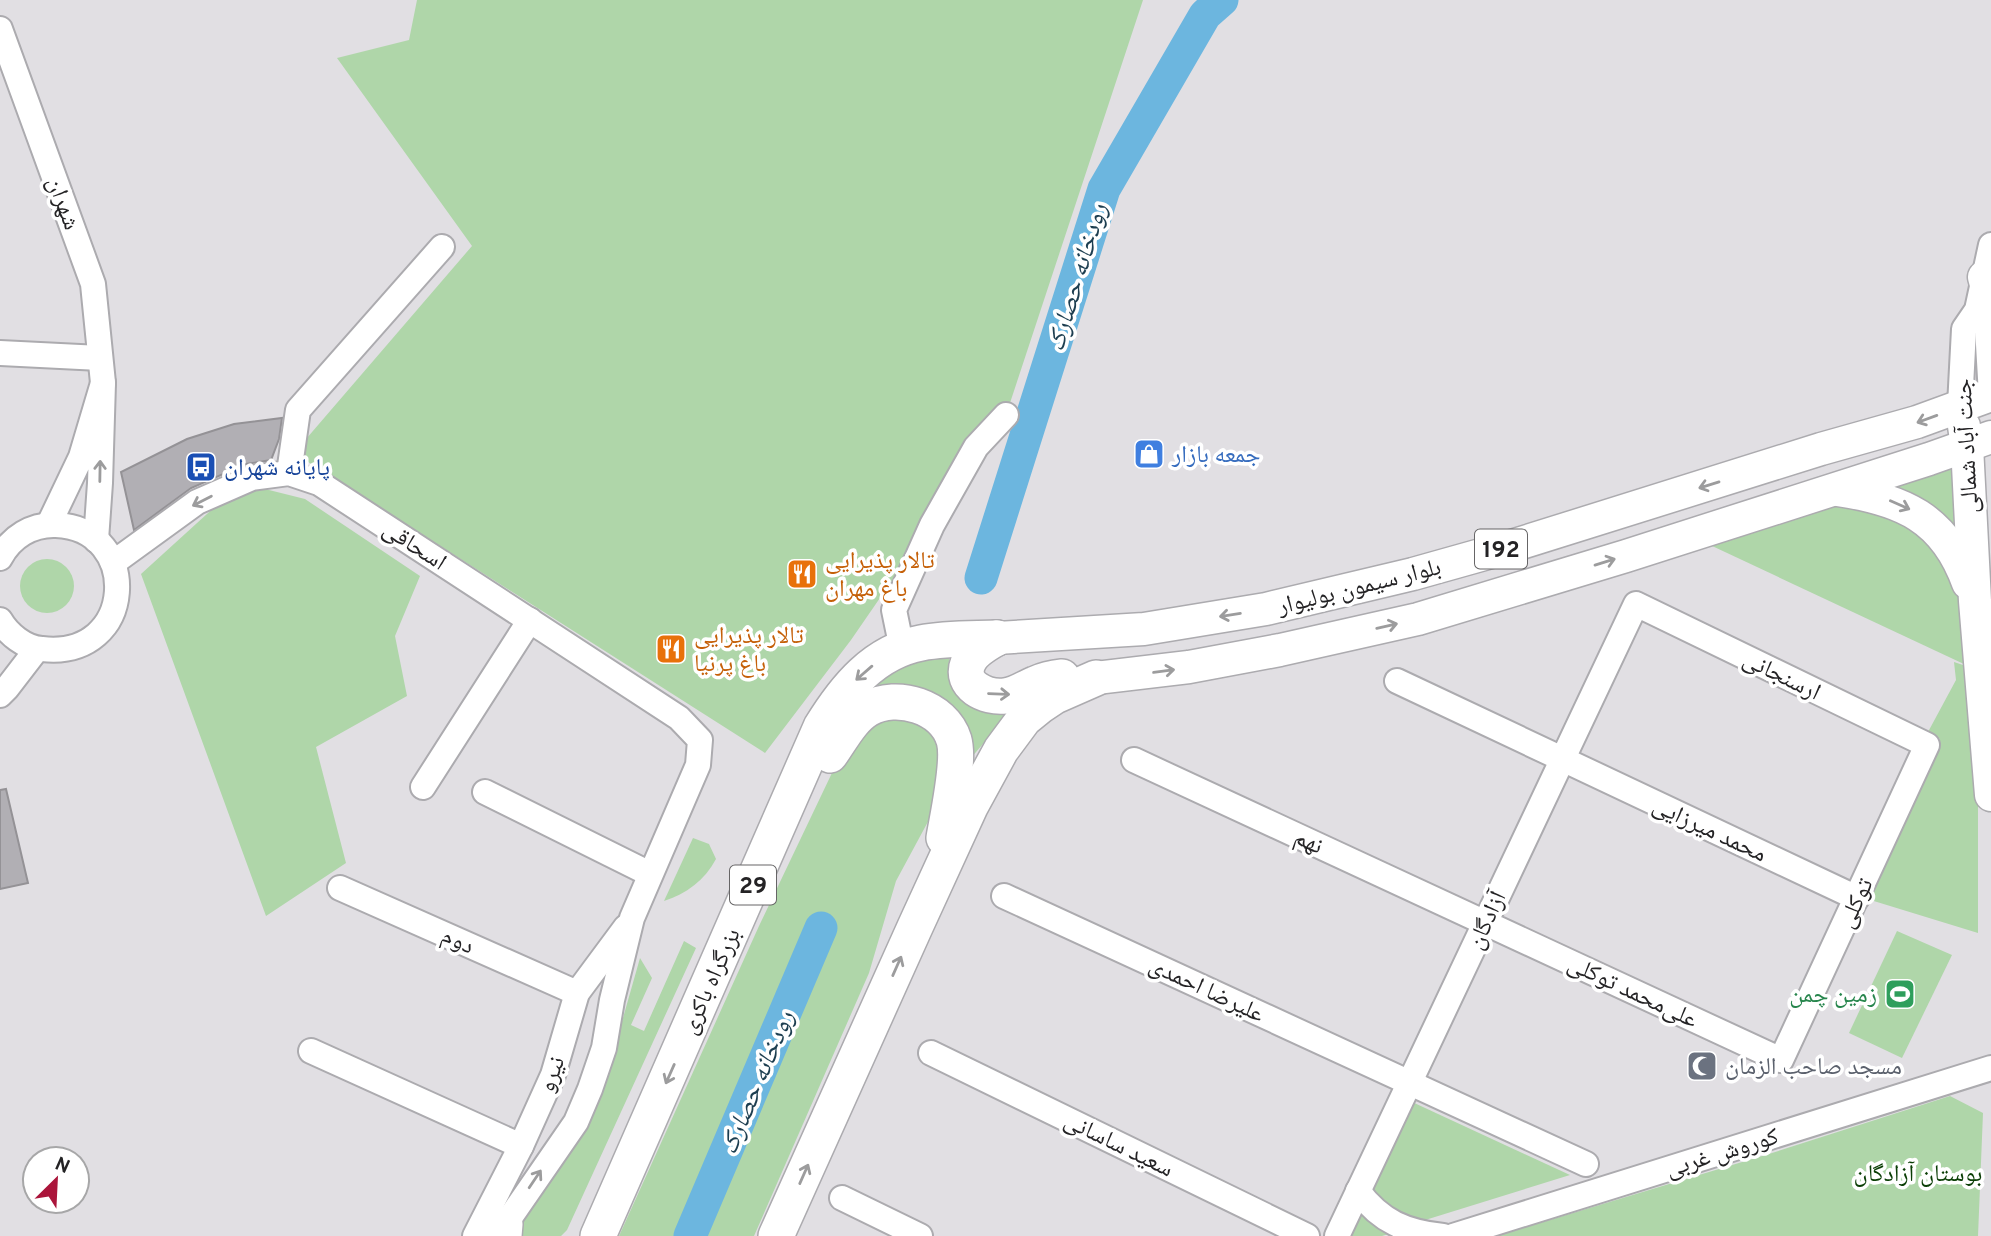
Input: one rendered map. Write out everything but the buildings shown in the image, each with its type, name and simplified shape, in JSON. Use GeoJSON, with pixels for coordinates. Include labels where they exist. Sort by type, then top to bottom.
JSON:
{"type":"FeatureCollection","features":[{"type":"Feature","properties":{"kind":"highway","name":"بزرگراه باکری"},"geometry":{"type":"LineString","coordinates":[[598,1236],[821,727],[838,701],[865,670],[902,649],[941,640],[997,638]]}},
{"type":"Feature","properties":{"kind":"highway"},"geometry":{"type":"LineString","coordinates":[[997,638],[984,646],[969,662],[966,675],[970,684],[979,691],[1006,696],[1049,678],[1096,678]]}},
{"type":"Feature","properties":{"kind":"highway"},"geometry":{"type":"LineString","coordinates":[[776,1236],[970,807],[1001,750],[1024,719],[1048,701],[1096,678]]}},
{"type":"Feature","properties":{"kind":"highway"},"geometry":{"type":"LineString","coordinates":[[757,875],[855,718],[869,708],[896,701],[932,712],[954,739],[955,769],[939,875]]}},
{"type":"Feature","properties":{"kind":"main road","name":"بلوار سیمون بولیوار"},"geometry":{"type":"LineString","coordinates":[[997,638],[1144,629],[1266,609],[1413,574],[1917,422],[1991,396]]}},
{"type":"Feature","properties":{"kind":"main road","name":"جنت آباد شمالی"},"geometry":{"type":"LineString","coordinates":[[1961,406],[1979,441],[1975,601],[1991,795]]}},
{"type":"Feature","properties":{"kind":"main road","name":"بلوار سیمون بولیوار"},"geometry":{"type":"LineString","coordinates":[[1096,678],[1189,667],[1418,619],[1979,441]]}},
{"type":"Feature","properties":{"kind":"main road"},"geometry":{"type":"LineString","coordinates":[[1834,489],[1885,499],[1914,512],[1938,531],[1962,564],[1975,601]]}},
{"type":"Feature","properties":{"kind":"street","name":"شهران"},"geometry":{"type":"LineString","coordinates":[[0,29],[93,284],[101,370]]}},
{"type":"Feature","properties":{"kind":"street","name":"جنت آباد شمالی"},"geometry":{"type":"LineString","coordinates":[[1991,245],[1984,297],[1991,396]]}},
{"type":"Feature","properties":{"kind":"street"},"geometry":{"type":"LineString","coordinates":[[289,473],[298,410],[442,247]]}},
{"type":"Feature","properties":{"kind":"street","name":"جنت آباد شمالی"},"geometry":{"type":"LineString","coordinates":[[1961,406],[1964,329],[1984,297]]}},
{"type":"Feature","properties":{"kind":"street"},"geometry":{"type":"LineString","coordinates":[[0,353],[101,370]]}},
{"type":"Feature","properties":{"kind":"street"},"geometry":{"type":"LineString","coordinates":[[49,524],[81,457],[101,370]]}},
{"type":"Feature","properties":{"kind":"street"},"geometry":{"type":"LineString","coordinates":[[96,540],[100,483],[101,370]]}},
{"type":"Feature","properties":{"kind":"street"},"geometry":{"type":"LineString","coordinates":[[902,649],[894,610],[910,573],[932,525],[976,447],[1006,415]]}},
{"type":"Feature","properties":{"kind":"street","name":"اسحاقی"},"geometry":{"type":"LineString","coordinates":[[113,563],[197,502],[252,478],[289,473],[319,483],[530,620],[680,718],[700,740]]}},
{"type":"Feature","properties":{"kind":"street"},"geometry":{"type":"LineString","coordinates":[[1,626],[18,640],[37,649],[57,651],[77,647],[95,637],[108,622],[116,603],[118,583],[113,563],[106,550],[82,530],[66,525],[49,524],[29,529],[11,540],[2,550]]}},
{"type":"Feature","properties":{"kind":"street","name":"ارسنجانی"},"geometry":{"type":"LineString","coordinates":[[1636,604],[1927,745]]}},
{"type":"Feature","properties":{"kind":"street","name":"آزادگان"},"geometry":{"type":"LineString","coordinates":[[1337,1236],[1636,604]]}},
{"type":"Feature","properties":{"kind":"street"},"geometry":{"type":"LineString","coordinates":[[423,788],[530,620]]}},
{"type":"Feature","properties":{"kind":"street"},"geometry":{"type":"LineString","coordinates":[[0,695],[37,649]]}},
{"type":"Feature","properties":{"kind":"street","name":"محمد میرزایی"},"geometry":{"type":"LineString","coordinates":[[1397,681],[1857,898]]}},
{"type":"Feature","properties":{"kind":"street","name":"نیرو"},"geometry":{"type":"LineString","coordinates":[[495,1233],[576,1122],[604,1048],[612,1000],[632,918],[698,765],[700,740]]}},
{"type":"Feature","properties":{"kind":"street","name":"توکلی"},"geometry":{"type":"LineString","coordinates":[[1781,1060],[1927,745]]}},
{"type":"Feature","properties":{"kind":"street","name":"نهم"},"geometry":{"type":"LineString","coordinates":[[1134,760],[1485,923]]}},
{"type":"Feature","properties":{"kind":"street"},"geometry":{"type":"LineString","coordinates":[[485,792],[650,874]]}},
{"type":"Feature","properties":{"kind":"street","name":"دوم"},"geometry":{"type":"LineString","coordinates":[[340,887],[577,993]]}},
{"type":"Feature","properties":{"kind":"street","name":"علیرضا احمدی"},"geometry":{"type":"LineString","coordinates":[[1004,896],[1410,1082]]}},
{"type":"Feature","properties":{"kind":"street","name":"نیرو"},"geometry":{"type":"LineString","coordinates":[[495,1233],[521,1146],[552,1075],[577,993],[632,918]]}},
{"type":"Feature","properties":{"kind":"street","name":"علی‌محمد توکلی"},"geometry":{"type":"LineString","coordinates":[[1485,923],[1781,1060]]}},
{"type":"Feature","properties":{"kind":"street"},"geometry":{"type":"LineString","coordinates":[[311,1051],[521,1146]]}},
{"type":"Feature","properties":{"kind":"street","name":"سعید ساسانی"},"geometry":{"type":"LineString","coordinates":[[932,1053],[1307,1236]]}},
{"type":"Feature","properties":{"kind":"street","name":"کوروش غربی"},"geometry":{"type":"LineString","coordinates":[[1453,1236],[1991,1068]]}},
{"type":"Feature","properties":{"kind":"street"},"geometry":{"type":"LineString","coordinates":[[552,1075],[570,1072],[586,1081],[590,1088]]}},
{"type":"Feature","properties":{"kind":"street"},"geometry":{"type":"LineString","coordinates":[[1410,1082],[1586,1164]]}},
{"type":"Feature","properties":{"kind":"street"},"geometry":{"type":"LineString","coordinates":[[1358,1191],[1381,1216],[1398,1226],[1443,1236]]}},
{"type":"Feature","properties":{"kind":"street"},"geometry":{"type":"LineString","coordinates":[[842,1198],[920,1236]]}},
{"type":"Feature","properties":{"kind":"green space"},"geometry":{"type":"Polygon","coordinates":[[[417,0],[1143,0],[1006,415],[851,640],[765,753],[294,453],[472,246],[337,58],[409,40],[417,0]]]}},
{"type":"Feature","properties":{"kind":"green space"},"geometry":{"type":"Polygon","coordinates":[[[1951,464],[1959,492],[1965,558],[1882,491],[1951,464]]]}},
{"type":"Feature","properties":{"kind":"green space"},"geometry":{"type":"Polygon","coordinates":[[[241,483],[305,499],[420,576],[395,636],[407,696],[316,747],[346,863],[266,916],[141,574],[241,483]]]}},
{"type":"Feature","properties":{"kind":"green space"},"geometry":{"type":"Polygon","coordinates":[[[1834,503],[1917,522],[1960,584],[1966,665],[1710,545],[1834,503]]]}},
{"type":"Feature","properties":{"kind":"green space"},"geometry":{"type":"Polygon","coordinates":[[[52,559],[62,563],[70,571],[74,586],[70,601],[62,609],[42,613],[32,609],[24,601],[20,581],[24,571],[32,563],[52,559]]]}},
{"type":"Feature","properties":{"kind":"green space"},"geometry":{"type":"Polygon","coordinates":[[[950,655],[948,668],[952,684],[1019,702],[970,759],[965,739],[856,695],[914,656],[950,655]]]}},
{"type":"Feature","properties":{"kind":"green space"},"geometry":{"type":"Polygon","coordinates":[[[1954,662],[1966,666],[1978,785],[1978,933],[1864,898],[1940,739],[1928,732],[1956,680],[1954,662]]]}},
{"type":"Feature","properties":{"kind":"green space"},"geometry":{"type":"Polygon","coordinates":[[[879,709],[942,728],[944,792],[896,881],[869,973],[754,1236],[619,1236],[759,926],[841,754],[879,709]]]}},
{"type":"Feature","properties":{"kind":"green space"},"geometry":{"type":"Polygon","coordinates":[[[693,838],[709,844],[716,859],[694,885],[664,901],[693,838]]]}},
{"type":"Feature","properties":{"kind":"green space","name":"زمین چمن"},"geometry":{"type":"Polygon","coordinates":[[[1897,931],[1952,955],[1902,1058],[1849,1033],[1897,931]]]}},
{"type":"Feature","properties":{"kind":"green space"},"geometry":{"type":"Polygon","coordinates":[[[684,941],[696,948],[567,1230],[561,1236],[516,1236],[515,1227],[588,1117],[621,1025],[640,958],[652,978],[631,1025],[644,1031],[684,941]]]}},
{"type":"Feature","properties":{"kind":"green space","name":"بوستان آزادگان"},"geometry":{"type":"Polygon","coordinates":[[[1950,1096],[1983,1113],[1978,1236],[1497,1236],[1772,1153],[1950,1096]]]}},
{"type":"Feature","properties":{"kind":"green space"},"geometry":{"type":"Polygon","coordinates":[[[1410,1101],[1570,1175],[1422,1221],[1400,1215],[1369,1199],[1371,1181],[1410,1101]]]}},
{"type":"Feature","properties":{"kind":"green space"},"geometry":{"type":"Polygon","coordinates":[[[1361,1203],[1402,1230],[1382,1236],[1348,1236],[1361,1203]]]}},
{"type":"Feature","properties":{"kind":"waterway","name":"رودخانه حصارک"},"geometry":{"type":"LineString","coordinates":[[981,578],[1104,189],[1205,15],[1222,0]]}},
{"type":"Feature","properties":{"kind":"waterway","name":"رودخانه حصارک"},"geometry":{"type":"LineString","coordinates":[[690,1236],[821,928]]}},
{"type":"Feature","properties":{"kind":"place","name":"جمعه بازار"},"geometry":{"type":"Point","coordinates":[1149,454]}},
{"type":"Feature","properties":{"kind":"place","name":"پایانه شهران"},"geometry":{"type":"Point","coordinates":[201,467]}},
{"type":"Feature","properties":{"kind":"place","name":"تالار پذیرایی باغ مهران"},"geometry":{"type":"Point","coordinates":[802,574]}},
{"type":"Feature","properties":{"kind":"place","name":"تالار پذیرایی باغ پرنیا"},"geometry":{"type":"Point","coordinates":[671,649]}},
{"type":"Feature","properties":{"kind":"place","name":"زمین چمن"},"geometry":{"type":"Point","coordinates":[1900,994]}},
{"type":"Feature","properties":{"kind":"place","name":"مسجد صاحب الزمان"},"geometry":{"type":"Point","coordinates":[1702,1066]}}]}
